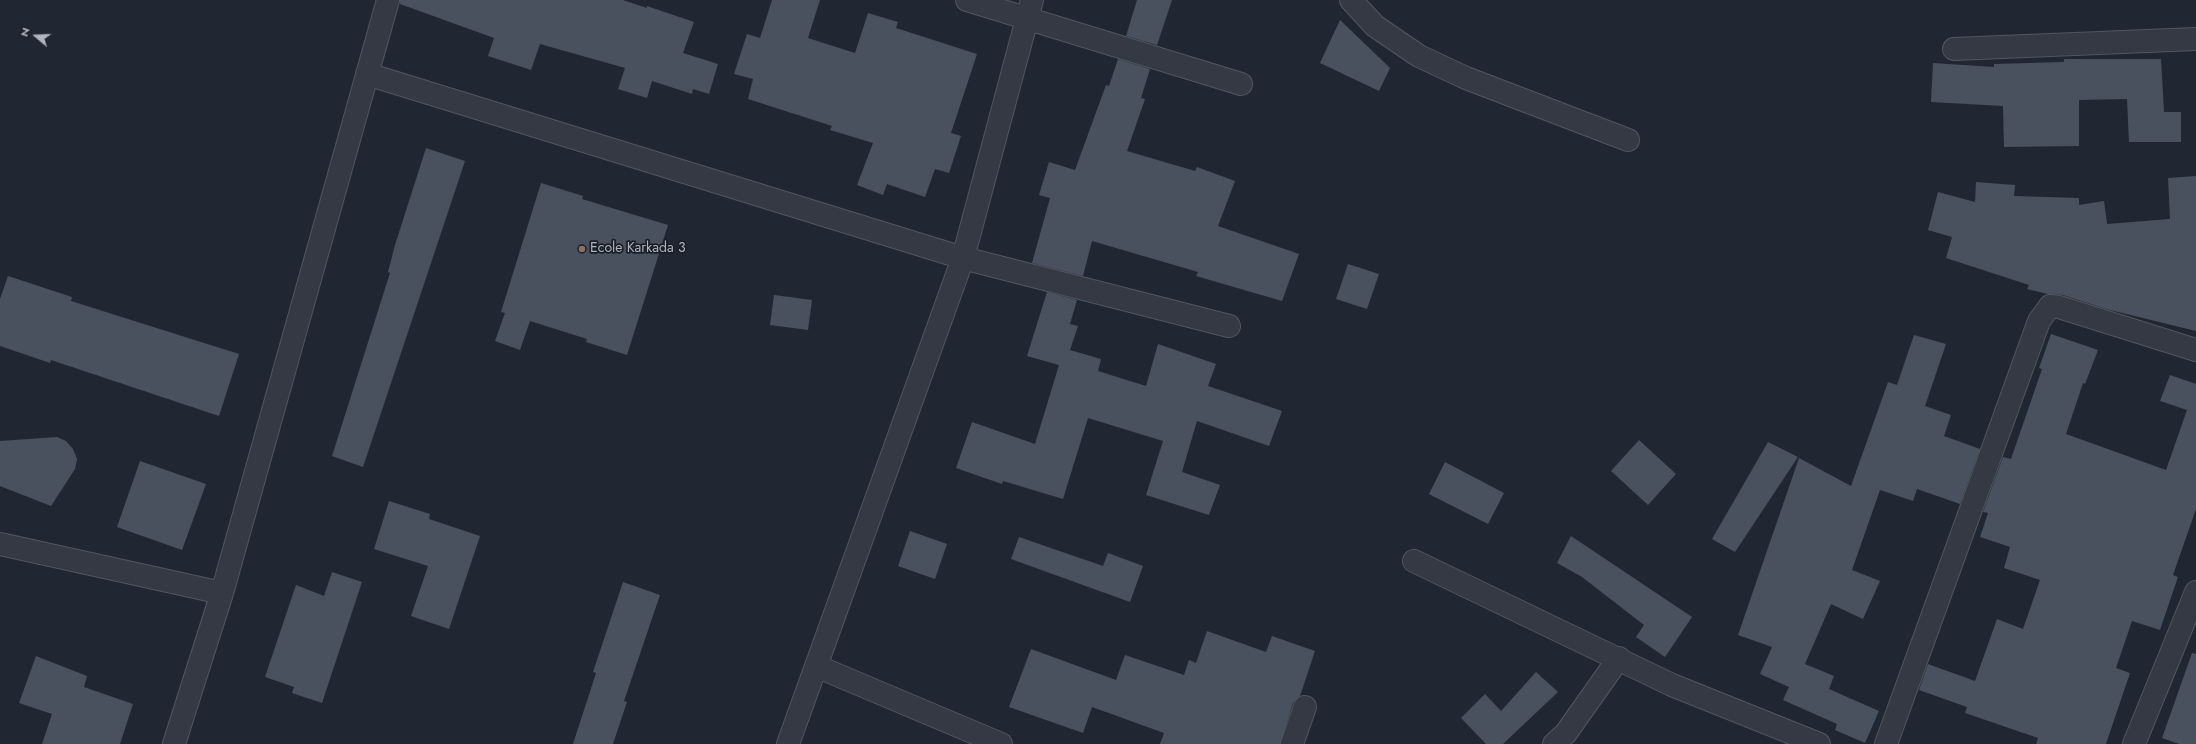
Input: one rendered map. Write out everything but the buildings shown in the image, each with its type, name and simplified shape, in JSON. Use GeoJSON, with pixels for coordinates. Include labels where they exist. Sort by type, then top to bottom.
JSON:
{"type":"FeatureCollection","features":[{"type":"Feature","properties":{"kind":"street"},"geometry":{"type":"LineString","coordinates":[[174,744],[222,593],[388,0]]}},
{"type":"Feature","properties":{"kind":"street"},"geometry":{"type":"LineString","coordinates":[[967,0],[1029,9],[1241,84]]}},
{"type":"Feature","properties":{"kind":"street"},"geometry":{"type":"LineString","coordinates":[[1351,0],[1375,26],[1419,56],[1466,78],[1628,140]]}},
{"type":"Feature","properties":{"kind":"street"},"geometry":{"type":"LineString","coordinates":[[788,744],[963,258],[1029,9]]}},
{"type":"Feature","properties":{"kind":"street"},"geometry":{"type":"LineString","coordinates":[[1954,49],[2196,39]]}},
{"type":"Feature","properties":{"kind":"street"},"geometry":{"type":"LineString","coordinates":[[367,74],[963,258],[1229,326]]}},
{"type":"Feature","properties":{"kind":"street"},"geometry":{"type":"LineString","coordinates":[[1886,744],[2039,321],[2050,306],[2060,307],[2196,350]]}},
{"type":"Feature","properties":{"kind":"street"},"geometry":{"type":"LineString","coordinates":[[0,544],[222,593]]}},
{"type":"Feature","properties":{"kind":"street"},"geometry":{"type":"LineString","coordinates":[[1414,561],[1619,658],[1672,685],[1819,744]]}},
{"type":"Feature","properties":{"kind":"street"},"geometry":{"type":"LineString","coordinates":[[2134,744],[2196,592]]}},
{"type":"Feature","properties":{"kind":"street"},"geometry":{"type":"LineString","coordinates":[[1554,744],[1566,733],[1619,658]]}},
{"type":"Feature","properties":{"kind":"street"},"geometry":{"type":"LineString","coordinates":[[816,666],[1001,744]]}},
{"type":"Feature","properties":{"kind":"street"},"geometry":{"type":"LineString","coordinates":[[1292,744],[1305,707]]}},
{"type":"Feature","properties":{"kind":"place","name":"Ecole Karkada 3"},"geometry":{"type":"Point","coordinates":[582,249]}}]}
